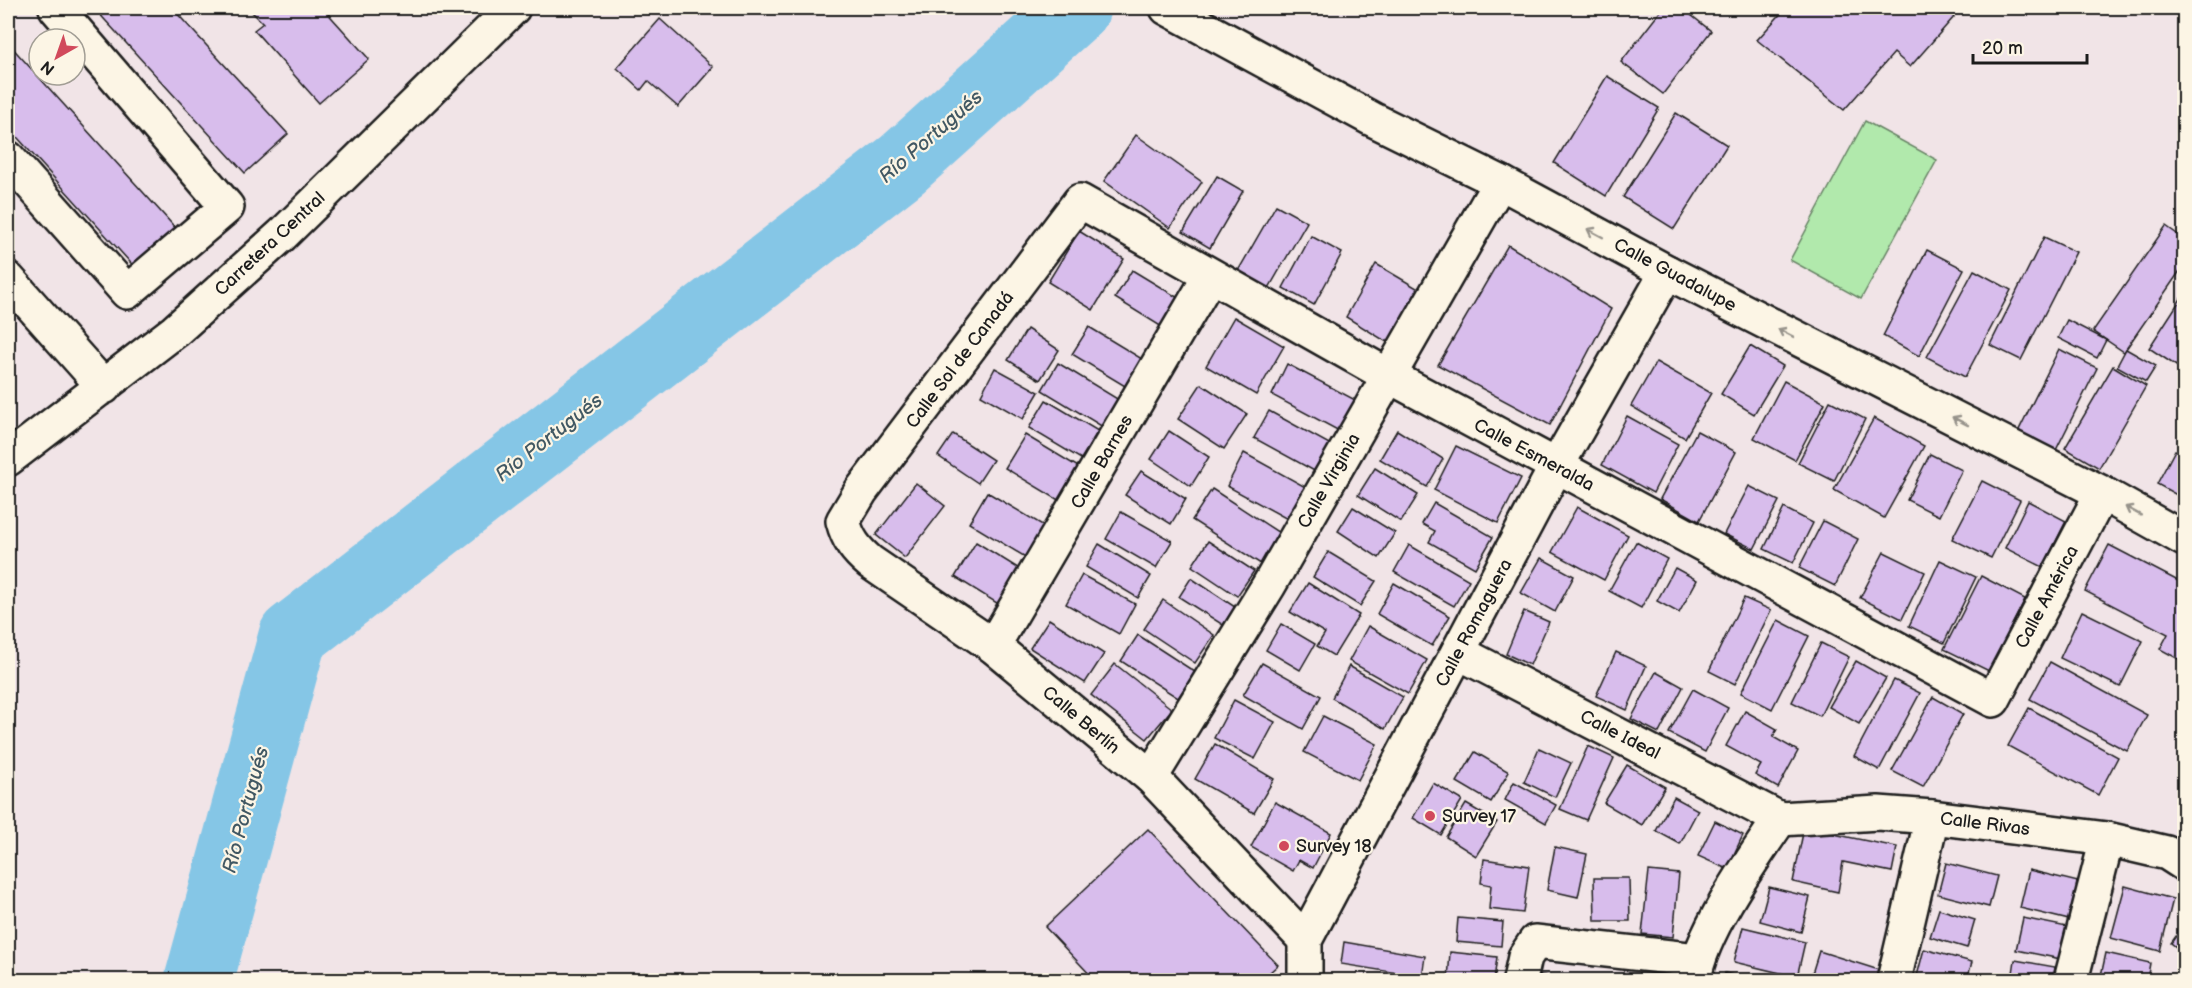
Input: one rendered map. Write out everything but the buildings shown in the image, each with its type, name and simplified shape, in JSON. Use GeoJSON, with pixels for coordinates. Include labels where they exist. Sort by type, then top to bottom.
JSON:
{"type":"FeatureCollection","features":[{"type":"Feature","properties":{"kind":"street"},"geometry":{"type":"LineString","coordinates":[[8,158],[127,292],[227,207],[56,8]]}},
{"type":"Feature","properties":{"kind":"street","name":"Carretera Central"},"geometry":{"type":"LineString","coordinates":[[8,459],[175,331],[282,234],[513,8]]}},
{"type":"Feature","properties":{"kind":"street","name":"Calle Guadalupe"},"geometry":{"type":"LineString","coordinates":[[1167,8],[1372,119],[1500,182],[1667,272],[2102,493],[2184,539]]}},
{"type":"Feature","properties":{"kind":"street","name":"Calle Virginia"},"geometry":{"type":"LineString","coordinates":[[1151,777],[1269,585],[1500,182]]}},
{"type":"Feature","properties":{"kind":"street","name":"Calle Esmeralda"},"geometry":{"type":"LineString","coordinates":[[1080,201],[1389,376],[1993,700]]}},
{"type":"Feature","properties":{"kind":"street","name":"Calle Sol de Canadá"},"geometry":{"type":"LineString","coordinates":[[843,521],[861,491],[1080,201]]}},
{"type":"Feature","properties":{"kind":"street","name":"Calle Romaguera"},"geometry":{"type":"LineString","coordinates":[[1305,981],[1305,940],[1556,467],[1667,272]]}},
{"type":"Feature","properties":{"kind":"street","name":"Calle Barnes"},"geometry":{"type":"LineString","coordinates":[[993,646],[1210,276]]}},
{"type":"Feature","properties":{"kind":"street"},"geometry":{"type":"LineString","coordinates":[[8,279],[104,387]]}},
{"type":"Feature","properties":{"kind":"street","name":"Calle América"},"geometry":{"type":"LineString","coordinates":[[1993,700],[2102,493]]}},
{"type":"Feature","properties":{"kind":"street","name":"Calle Berlín"},"geometry":{"type":"LineString","coordinates":[[843,521],[846,535],[854,548],[870,562],[993,646],[1151,777],[1305,940]]}},
{"type":"Feature","properties":{"kind":"street","name":"Calle Ideal"},"geometry":{"type":"LineString","coordinates":[[1458,652],[1780,819]]}},
{"type":"Feature","properties":{"kind":"street","name":"Calle Rivas"},"geometry":{"type":"LineString","coordinates":[[1780,819],[1878,813],[1932,817],[2108,839],[2167,854],[2184,864]]}},
{"type":"Feature","properties":{"kind":"street"},"geometry":{"type":"LineString","coordinates":[[1894,981],[1932,817]]}},
{"type":"Feature","properties":{"kind":"street"},"geometry":{"type":"LineString","coordinates":[[1520,981],[1525,957],[1535,942],[1696,970],[1748,866],[1780,819]]}},
{"type":"Feature","properties":{"kind":"street"},"geometry":{"type":"LineString","coordinates":[[2071,981],[2108,839]]}},
{"type":"Feature","properties":{"kind":"green space"},"geometry":{"type":"Polygon","coordinates":[[[1865,121],[1937,160],[1861,299],[1790,260],[1865,121]]]}},
{"type":"Feature","properties":{"kind":"waterway","name":"Río Portugués"},"geometry":{"type":"LineString","coordinates":[[199,980],[293,636],[903,164],[1076,8]]}},
{"type":"Feature","properties":{"kind":"place","name":"Survey 17"},"geometry":{"type":"Point","coordinates":[1430,816]}},
{"type":"Feature","properties":{"kind":"place","name":"Survey 18"},"geometry":{"type":"Point","coordinates":[1284,846]}}]}
